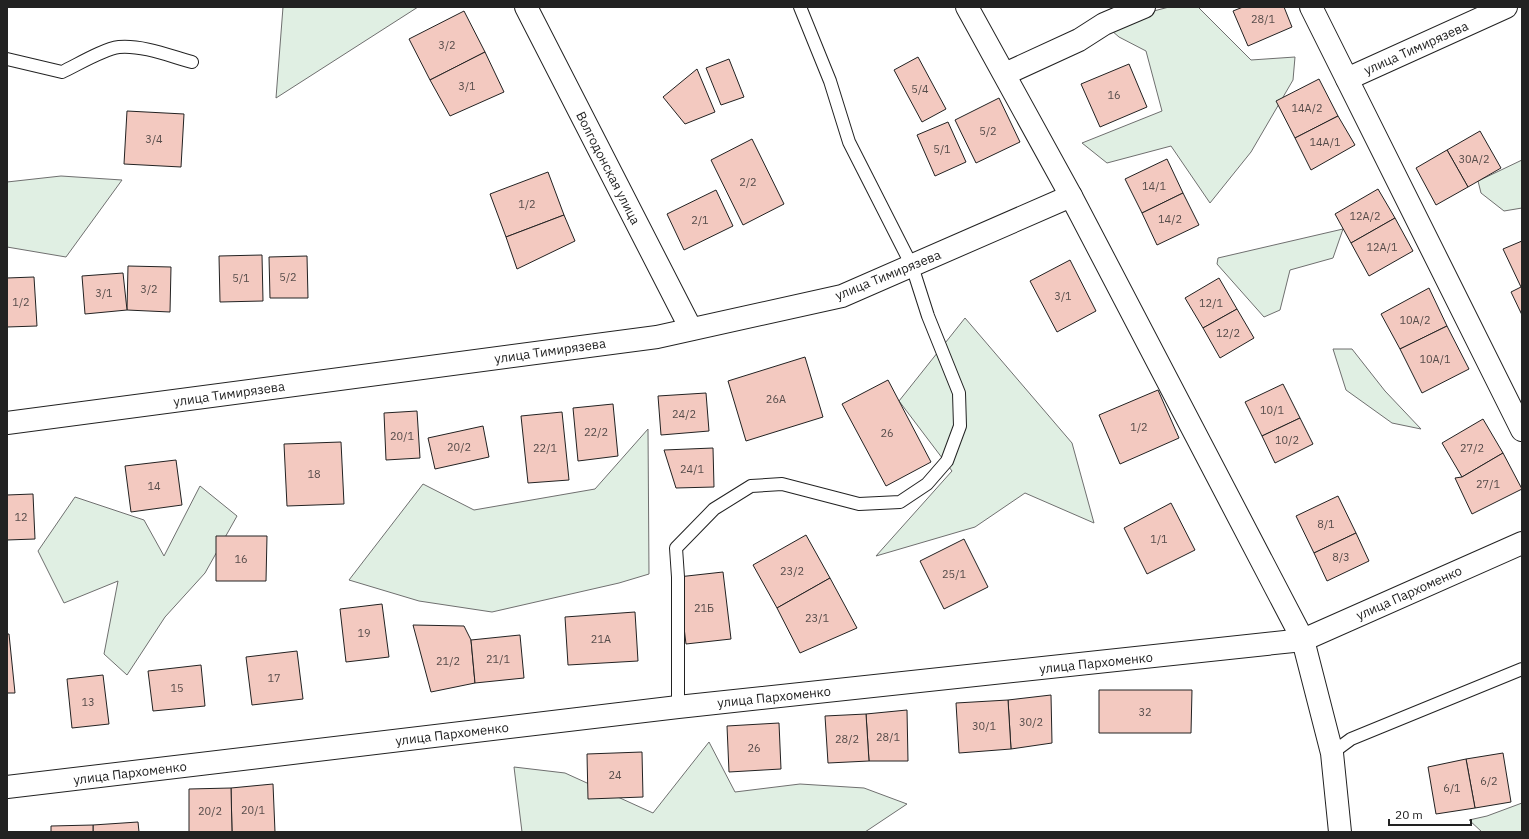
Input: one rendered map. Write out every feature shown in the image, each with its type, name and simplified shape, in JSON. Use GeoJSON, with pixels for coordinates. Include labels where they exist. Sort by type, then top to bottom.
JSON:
{"type":"FeatureCollection","features":[{"type":"Feature","properties":{"kind":"street","name":"Волгодонская улица"},"geometry":{"type":"LineString","coordinates":[[526,7],[691,329]]}},
{"type":"Feature","properties":{"kind":"street"},"geometry":{"type":"LineString","coordinates":[[967,7],[1071,196],[1303,640],[1332,753],[1340,832]]}},
{"type":"Feature","properties":{"kind":"street"},"geometry":{"type":"LineString","coordinates":[[1005,74],[1080,40],[1104,24],[1144,7]]}},
{"type":"Feature","properties":{"kind":"street"},"geometry":{"type":"LineString","coordinates":[[1312,7],[1522,430]]}},
{"type":"Feature","properties":{"kind":"street","name":"улица Тимирязева"},"geometry":{"type":"LineString","coordinates":[[1347,79],[1506,7]]}},
{"type":"Feature","properties":{"kind":"street","name":"улица Тимирязева"},"geometry":{"type":"LineString","coordinates":[[7,423],[649,338],[842,296],[1071,196]]}},
{"type":"Feature","properties":{"kind":"street","name":"улица Пархоменко"},"geometry":{"type":"LineString","coordinates":[[7,787],[678,707],[1303,640],[1522,543]]}},
{"type":"Feature","properties":{"kind":"lane"},"geometry":{"type":"LineString","coordinates":[[678,707],[678,577],[676,548],[714,509],[751,486],[782,484],[859,504],[900,502],[927,484],[947,460],[960,426],[959,393],[928,316],[912,266],[849,142],[830,81],[800,7]]}},
{"type":"Feature","properties":{"kind":"lane"},"geometry":{"type":"LineString","coordinates":[[7,59],[62,72],[92,57],[118,47],[143,49],[192,62]]}},
{"type":"Feature","properties":{"kind":"lane"},"geometry":{"type":"LineString","coordinates":[[1332,753],[1350,739],[1522,669]]}},
{"type":"Feature","properties":{"kind":"green space"},"geometry":{"type":"Polygon","coordinates":[[[283,7],[418,7],[276,98],[283,7]]]}},
{"type":"Feature","properties":{"kind":"green space"},"geometry":{"type":"Polygon","coordinates":[[[1169,7],[1198,7],[1251,60],[1295,57],[1293,80],[1251,152],[1210,203],[1171,146],[1107,163],[1082,143],[1162,111],[1146,51],[1119,37],[1104,24],[1169,7]]]}},
{"type":"Feature","properties":{"kind":"green space"},"geometry":{"type":"Polygon","coordinates":[[[1522,160],[1522,208],[1504,211],[1481,193],[1478,181],[1522,160]]]}},
{"type":"Feature","properties":{"kind":"green space"},"geometry":{"type":"Polygon","coordinates":[[[61,176],[122,180],[66,257],[7,247],[7,182],[61,176]]]}},
{"type":"Feature","properties":{"kind":"green space"},"geometry":{"type":"Polygon","coordinates":[[[1343,229],[1333,258],[1290,270],[1280,310],[1264,317],[1217,264],[1218,258],[1343,229]]]}},
{"type":"Feature","properties":{"kind":"green space"},"geometry":{"type":"Polygon","coordinates":[[[965,318],[1072,443],[1094,523],[1025,493],[975,527],[876,556],[952,471],[899,401],[965,318]]]}},
{"type":"Feature","properties":{"kind":"green space"},"geometry":{"type":"Polygon","coordinates":[[[1333,349],[1352,349],[1385,391],[1421,429],[1392,423],[1346,390],[1333,349]]]}},
{"type":"Feature","properties":{"kind":"green space"},"geometry":{"type":"Polygon","coordinates":[[[648,429],[649,574],[619,583],[492,612],[419,601],[349,580],[423,484],[474,510],[595,489],[648,429]]]}},
{"type":"Feature","properties":{"kind":"green space"},"geometry":{"type":"Polygon","coordinates":[[[200,486],[237,516],[205,573],[165,617],[127,675],[104,654],[118,581],[64,603],[38,551],[75,497],[144,520],[164,556],[200,486]]]}},
{"type":"Feature","properties":{"kind":"green space"},"geometry":{"type":"Polygon","coordinates":[[[709,742],[735,792],[800,784],[864,788],[907,804],[865,832],[522,832],[514,767],[565,773],[653,813],[709,742]]]}},
{"type":"Feature","properties":{"kind":"green space"},"geometry":{"type":"Polygon","coordinates":[[[1522,803],[1522,832],[1482,832],[1469,820],[1487,816],[1522,803]]]}},
{"type":"Feature","properties":{"kind":"building"},"geometry":{"type":"Polygon","coordinates":[[[1243,7],[1284,7],[1292,27],[1248,46],[1233,11],[1243,7]]]}},
{"type":"Feature","properties":{"kind":"building"},"geometry":{"type":"Polygon","coordinates":[[[464,11],[485,52],[430,80],[409,39],[464,11]]]}},
{"type":"Feature","properties":{"kind":"building"},"geometry":{"type":"Polygon","coordinates":[[[485,52],[504,92],[450,116],[430,80],[485,52]]]}},
{"type":"Feature","properties":{"kind":"building"},"geometry":{"type":"Polygon","coordinates":[[[918,57],[946,109],[922,122],[894,70],[918,57]]]}},
{"type":"Feature","properties":{"kind":"building"},"geometry":{"type":"Polygon","coordinates":[[[729,59],[744,97],[721,105],[706,68],[729,59]]]}},
{"type":"Feature","properties":{"kind":"building"},"geometry":{"type":"Polygon","coordinates":[[[1129,64],[1147,107],[1100,127],[1081,84],[1129,64]]]}},
{"type":"Feature","properties":{"kind":"building"},"geometry":{"type":"Polygon","coordinates":[[[697,69],[715,112],[685,124],[663,97],[697,69]]]}},
{"type":"Feature","properties":{"kind":"building"},"geometry":{"type":"Polygon","coordinates":[[[1319,79],[1338,116],[1295,138],[1276,101],[1319,79]]]}},
{"type":"Feature","properties":{"kind":"building"},"geometry":{"type":"Polygon","coordinates":[[[999,98],[1020,142],[976,163],[955,120],[999,98]]]}},
{"type":"Feature","properties":{"kind":"building"},"geometry":{"type":"Polygon","coordinates":[[[127,111],[184,114],[181,167],[124,164],[127,111]]]}},
{"type":"Feature","properties":{"kind":"building"},"geometry":{"type":"Polygon","coordinates":[[[1338,116],[1355,145],[1311,170],[1295,138],[1338,116]]]}},
{"type":"Feature","properties":{"kind":"building"},"geometry":{"type":"Polygon","coordinates":[[[948,122],[966,162],[935,176],[917,135],[948,122]]]}},
{"type":"Feature","properties":{"kind":"building"},"geometry":{"type":"Polygon","coordinates":[[[1480,131],[1501,168],[1468,187],[1447,150],[1480,131]]]}},
{"type":"Feature","properties":{"kind":"building"},"geometry":{"type":"Polygon","coordinates":[[[752,139],[784,204],[743,225],[711,160],[752,139]]]}},
{"type":"Feature","properties":{"kind":"building"},"geometry":{"type":"Polygon","coordinates":[[[1447,150],[1468,187],[1436,205],[1416,168],[1447,150]]]}},
{"type":"Feature","properties":{"kind":"building"},"geometry":{"type":"Polygon","coordinates":[[[1167,159],[1183,193],[1142,213],[1125,179],[1167,159]]]}},
{"type":"Feature","properties":{"kind":"building"},"geometry":{"type":"Polygon","coordinates":[[[548,172],[564,215],[506,237],[490,194],[548,172]]]}},
{"type":"Feature","properties":{"kind":"building"},"geometry":{"type":"Polygon","coordinates":[[[1378,189],[1395,218],[1351,243],[1335,214],[1378,189]]]}},
{"type":"Feature","properties":{"kind":"building"},"geometry":{"type":"Polygon","coordinates":[[[716,190],[733,226],[684,250],[667,214],[716,190]]]}},
{"type":"Feature","properties":{"kind":"building"},"geometry":{"type":"Polygon","coordinates":[[[1183,193],[1199,225],[1157,245],[1142,213],[1183,193]]]}},
{"type":"Feature","properties":{"kind":"building"},"geometry":{"type":"Polygon","coordinates":[[[564,215],[575,241],[517,269],[506,237],[564,215]]]}},
{"type":"Feature","properties":{"kind":"building"},"geometry":{"type":"Polygon","coordinates":[[[1395,218],[1413,251],[1369,276],[1351,243],[1395,218]]]}},
{"type":"Feature","properties":{"kind":"building"},"geometry":{"type":"Polygon","coordinates":[[[1522,241],[1522,315],[1511,292],[1521,287],[1503,249],[1522,241]]]}},
{"type":"Feature","properties":{"kind":"building"},"geometry":{"type":"Polygon","coordinates":[[[262,255],[263,301],[220,302],[219,256],[262,255]]]}},
{"type":"Feature","properties":{"kind":"building"},"geometry":{"type":"Polygon","coordinates":[[[307,256],[308,298],[270,298],[269,257],[307,256]]]}},
{"type":"Feature","properties":{"kind":"building"},"geometry":{"type":"Polygon","coordinates":[[[1070,260],[1096,311],[1057,332],[1030,281],[1070,260]]]}},
{"type":"Feature","properties":{"kind":"building"},"geometry":{"type":"Polygon","coordinates":[[[128,266],[171,267],[170,312],[127,310],[128,266]]]}},
{"type":"Feature","properties":{"kind":"building"},"geometry":{"type":"Polygon","coordinates":[[[123,273],[127,310],[85,314],[82,276],[123,273]]]}},
{"type":"Feature","properties":{"kind":"building"},"geometry":{"type":"Polygon","coordinates":[[[34,277],[37,326],[7,327],[7,278],[34,277]]]}},
{"type":"Feature","properties":{"kind":"building"},"geometry":{"type":"Polygon","coordinates":[[[1219,278],[1237,309],[1203,328],[1185,298],[1219,278]]]}},
{"type":"Feature","properties":{"kind":"building"},"geometry":{"type":"Polygon","coordinates":[[[1429,288],[1447,326],[1400,349],[1381,314],[1429,288]]]}},
{"type":"Feature","properties":{"kind":"building"},"geometry":{"type":"Polygon","coordinates":[[[1237,309],[1254,338],[1220,358],[1203,328],[1237,309]]]}},
{"type":"Feature","properties":{"kind":"building"},"geometry":{"type":"Polygon","coordinates":[[[1447,326],[1469,369],[1422,393],[1400,349],[1447,326]]]}},
{"type":"Feature","properties":{"kind":"building"},"geometry":{"type":"Polygon","coordinates":[[[805,357],[823,417],[746,441],[728,381],[805,357]]]}},
{"type":"Feature","properties":{"kind":"building"},"geometry":{"type":"Polygon","coordinates":[[[888,380],[931,462],[886,486],[842,404],[888,380]]]}},
{"type":"Feature","properties":{"kind":"building"},"geometry":{"type":"Polygon","coordinates":[[[1283,384],[1300,418],[1262,436],[1245,402],[1283,384]]]}},
{"type":"Feature","properties":{"kind":"building"},"geometry":{"type":"Polygon","coordinates":[[[1158,390],[1179,438],[1120,464],[1099,415],[1158,390]]]}},
{"type":"Feature","properties":{"kind":"building"},"geometry":{"type":"Polygon","coordinates":[[[706,393],[709,431],[661,435],[658,396],[706,393]]]}},
{"type":"Feature","properties":{"kind":"building"},"geometry":{"type":"Polygon","coordinates":[[[613,404],[618,456],[578,461],[573,408],[613,404]]]}},
{"type":"Feature","properties":{"kind":"building"},"geometry":{"type":"Polygon","coordinates":[[[417,411],[420,458],[386,460],[384,413],[417,411]]]}},
{"type":"Feature","properties":{"kind":"building"},"geometry":{"type":"Polygon","coordinates":[[[562,412],[569,480],[528,483],[521,416],[562,412]]]}},
{"type":"Feature","properties":{"kind":"building"},"geometry":{"type":"Polygon","coordinates":[[[1300,418],[1313,444],[1275,463],[1262,436],[1300,418]]]}},
{"type":"Feature","properties":{"kind":"building"},"geometry":{"type":"Polygon","coordinates":[[[1483,419],[1503,453],[1462,477],[1442,443],[1483,419]]]}},
{"type":"Feature","properties":{"kind":"building"},"geometry":{"type":"Polygon","coordinates":[[[483,426],[489,457],[435,469],[428,438],[483,426]]]}},
{"type":"Feature","properties":{"kind":"building"},"geometry":{"type":"Polygon","coordinates":[[[341,442],[344,504],[287,506],[284,444],[341,442]]]}},
{"type":"Feature","properties":{"kind":"building"},"geometry":{"type":"Polygon","coordinates":[[[713,448],[714,487],[676,488],[664,450],[713,448]]]}},
{"type":"Feature","properties":{"kind":"building"},"geometry":{"type":"Polygon","coordinates":[[[1503,453],[1522,489],[1472,514],[1455,478],[1462,477],[1503,453]]]}},
{"type":"Feature","properties":{"kind":"building"},"geometry":{"type":"Polygon","coordinates":[[[176,460],[182,505],[131,512],[125,466],[176,460]]]}},
{"type":"Feature","properties":{"kind":"building"},"geometry":{"type":"Polygon","coordinates":[[[33,494],[35,539],[7,540],[7,495],[33,494]]]}},
{"type":"Feature","properties":{"kind":"building"},"geometry":{"type":"Polygon","coordinates":[[[1338,496],[1356,533],[1314,553],[1296,516],[1338,496]]]}},
{"type":"Feature","properties":{"kind":"building"},"geometry":{"type":"Polygon","coordinates":[[[1171,503],[1195,550],[1147,574],[1124,528],[1171,503]]]}},
{"type":"Feature","properties":{"kind":"building"},"geometry":{"type":"Polygon","coordinates":[[[1356,533],[1369,561],[1327,581],[1314,553],[1356,533]]]}},
{"type":"Feature","properties":{"kind":"building"},"geometry":{"type":"Polygon","coordinates":[[[806,535],[830,578],[777,608],[753,565],[806,535]]]}},
{"type":"Feature","properties":{"kind":"building"},"geometry":{"type":"Polygon","coordinates":[[[216,536],[267,536],[266,581],[216,581],[216,536]]]}},
{"type":"Feature","properties":{"kind":"building"},"geometry":{"type":"Polygon","coordinates":[[[964,539],[988,587],[944,609],[920,561],[964,539]]]}},
{"type":"Feature","properties":{"kind":"building"},"geometry":{"type":"Polygon","coordinates":[[[723,572],[731,639],[686,644],[678,577],[723,572]]]}},
{"type":"Feature","properties":{"kind":"building"},"geometry":{"type":"Polygon","coordinates":[[[830,578],[857,628],[800,653],[777,608],[830,578]]]}},
{"type":"Feature","properties":{"kind":"building"},"geometry":{"type":"Polygon","coordinates":[[[382,604],[389,657],[346,662],[340,609],[382,604]]]}},
{"type":"Feature","properties":{"kind":"building"},"geometry":{"type":"Polygon","coordinates":[[[635,612],[638,661],[568,665],[565,617],[635,612]]]}},
{"type":"Feature","properties":{"kind":"building"},"geometry":{"type":"Polygon","coordinates":[[[413,625],[464,626],[471,640],[475,683],[431,692],[413,625]]]}},
{"type":"Feature","properties":{"kind":"building"},"geometry":{"type":"Polygon","coordinates":[[[7,634],[9,634],[15,693],[7,693],[7,634]]]}},
{"type":"Feature","properties":{"kind":"building"},"geometry":{"type":"Polygon","coordinates":[[[520,635],[524,678],[475,683],[471,640],[520,635]]]}},
{"type":"Feature","properties":{"kind":"building"},"geometry":{"type":"Polygon","coordinates":[[[297,651],[303,699],[252,705],[246,657],[297,651]]]}},
{"type":"Feature","properties":{"kind":"building"},"geometry":{"type":"Polygon","coordinates":[[[201,665],[205,706],[153,711],[148,671],[201,665]]]}},
{"type":"Feature","properties":{"kind":"building"},"geometry":{"type":"Polygon","coordinates":[[[103,675],[109,724],[72,728],[67,679],[103,675]]]}},
{"type":"Feature","properties":{"kind":"building"},"geometry":{"type":"Polygon","coordinates":[[[1099,690],[1192,690],[1191,733],[1099,733],[1099,690]]]}},
{"type":"Feature","properties":{"kind":"building"},"geometry":{"type":"Polygon","coordinates":[[[1051,695],[1052,743],[1011,749],[1008,700],[1051,695]]]}},
{"type":"Feature","properties":{"kind":"building"},"geometry":{"type":"Polygon","coordinates":[[[1008,700],[1011,749],[959,753],[956,703],[1008,700]]]}},
{"type":"Feature","properties":{"kind":"building"},"geometry":{"type":"Polygon","coordinates":[[[907,710],[908,761],[869,761],[866,714],[907,710]]]}},
{"type":"Feature","properties":{"kind":"building"},"geometry":{"type":"Polygon","coordinates":[[[866,714],[869,761],[828,763],[825,716],[866,714]]]}},
{"type":"Feature","properties":{"kind":"building"},"geometry":{"type":"Polygon","coordinates":[[[779,723],[781,769],[729,772],[727,726],[779,723]]]}},
{"type":"Feature","properties":{"kind":"building"},"geometry":{"type":"Polygon","coordinates":[[[642,752],[643,797],[588,799],[587,754],[642,752]]]}},
{"type":"Feature","properties":{"kind":"building"},"geometry":{"type":"Polygon","coordinates":[[[1503,753],[1511,802],[1475,808],[1466,759],[1503,753]]]}},
{"type":"Feature","properties":{"kind":"building"},"geometry":{"type":"Polygon","coordinates":[[[1466,759],[1475,808],[1436,814],[1428,767],[1466,759]]]}},
{"type":"Feature","properties":{"kind":"building"},"geometry":{"type":"Polygon","coordinates":[[[273,784],[275,832],[232,832],[231,788],[273,784]]]}},
{"type":"Feature","properties":{"kind":"building"},"geometry":{"type":"Polygon","coordinates":[[[231,788],[232,832],[189,832],[189,789],[231,788]]]}},
{"type":"Feature","properties":{"kind":"building"},"geometry":{"type":"Polygon","coordinates":[[[138,822],[139,832],[93,832],[93,825],[138,822]]]}},
{"type":"Feature","properties":{"kind":"building"},"geometry":{"type":"Polygon","coordinates":[[[93,825],[93,832],[51,832],[51,826],[93,825]]]}}]}
